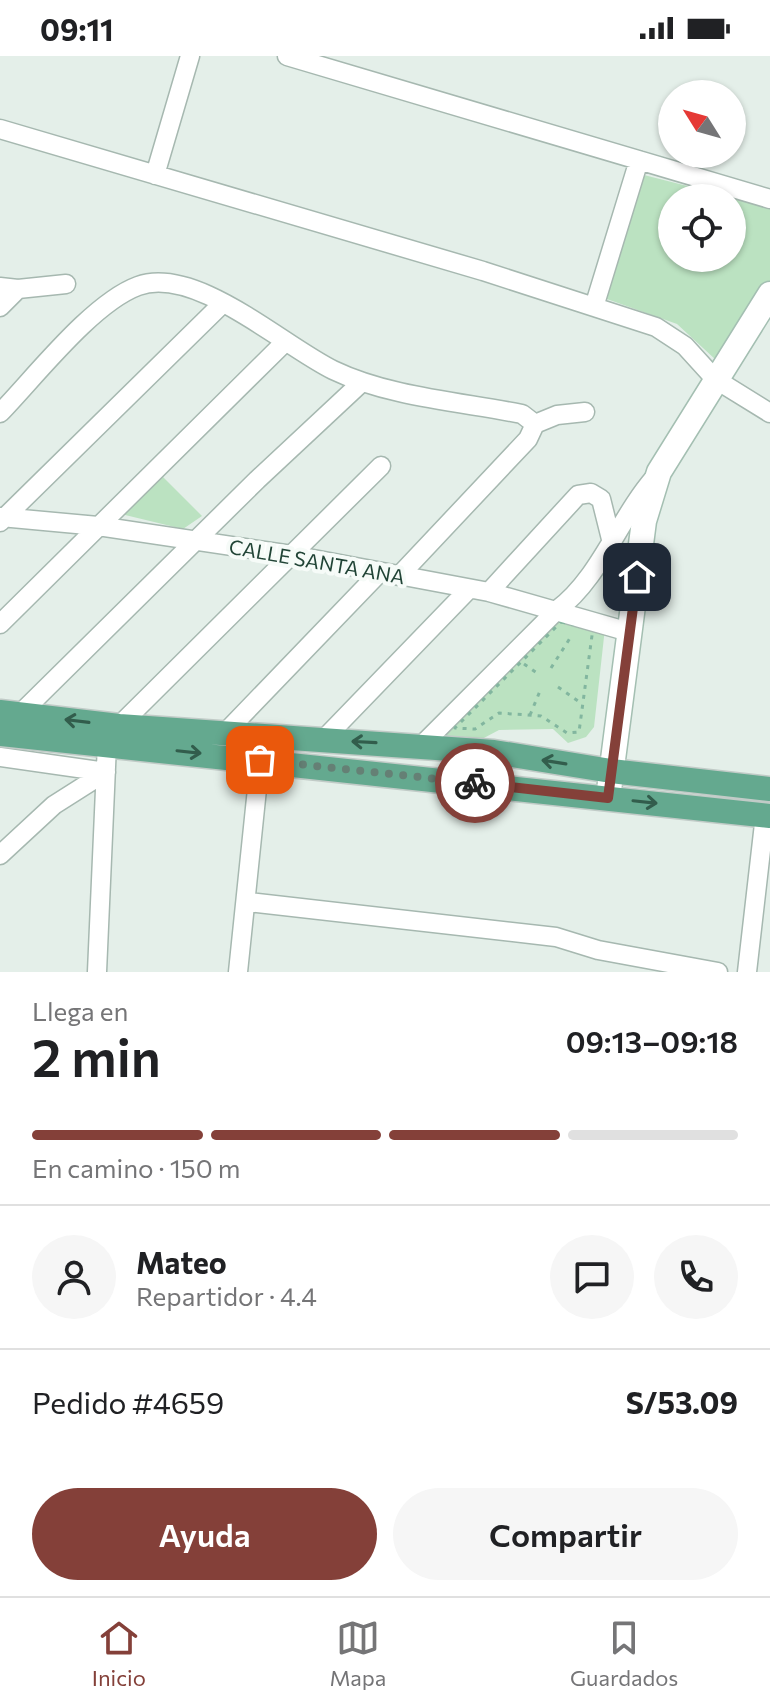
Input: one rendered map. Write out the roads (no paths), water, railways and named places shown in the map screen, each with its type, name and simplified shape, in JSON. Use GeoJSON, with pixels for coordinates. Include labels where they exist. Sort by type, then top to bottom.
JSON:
{"type":"FeatureCollection","features":[{"type":"Feature","properties":{"kind":"main road"},"geometry":{"type":"LineString","coordinates":[[608,798],[644,521],[659,472],[770,294]]}},
{"type":"Feature","properties":{"kind":"main road"},"geometry":{"type":"LineString","coordinates":[[10,713],[113,735],[260,760],[767,815]]}},
{"type":"Feature","properties":{"kind":"main road"},"geometry":{"type":"LineString","coordinates":[[0,734],[225,733],[422,745],[770,789]]}},
{"type":"Feature","properties":{"kind":"street"},"geometry":{"type":"LineString","coordinates":[[155,175],[190,56]]}},
{"type":"Feature","properties":{"kind":"street"},"geometry":{"type":"LineString","coordinates":[[290,56],[770,199]]}},
{"type":"Feature","properties":{"kind":"street"},"geometry":{"type":"LineString","coordinates":[[0,129],[665,331],[685,346],[715,379],[770,413]]}},
{"type":"Feature","properties":{"kind":"street"},"geometry":{"type":"LineString","coordinates":[[594,307],[639,160]]}},
{"type":"Feature","properties":{"kind":"street"},"geometry":{"type":"LineString","coordinates":[[0,413],[101,308],[135,287],[168,282],[222,304],[285,342],[362,382],[522,414],[535,424]]}},
{"type":"Feature","properties":{"kind":"street"},"geometry":{"type":"LineString","coordinates":[[0,307],[9,288],[66,284]]}},
{"type":"Feature","properties":{"kind":"street"},"geometry":{"type":"LineString","coordinates":[[1,519],[222,304]]}},
{"type":"Feature","properties":{"kind":"street"},"geometry":{"type":"LineString","coordinates":[[0,624],[285,342]]}},
{"type":"Feature","properties":{"kind":"street"},"geometry":{"type":"LineString","coordinates":[[10,713],[362,382]]}},
{"type":"Feature","properties":{"kind":"street"},"geometry":{"type":"LineString","coordinates":[[399,576],[528,439],[535,424],[557,415],[585,412]]}},
{"type":"Feature","properties":{"kind":"street"},"geometry":{"type":"LineString","coordinates":[[97,972],[106,772],[113,735],[381,466]]}},
{"type":"Feature","properties":{"kind":"street"},"geometry":{"type":"LineString","coordinates":[[422,745],[557,610],[576,596],[638,496],[659,472]]}},
{"type":"Feature","properties":{"kind":"street"},"geometry":{"type":"LineString","coordinates":[[489,592],[578,495],[591,493],[601,499],[611,539]]}},
{"type":"Feature","properties":{"kind":"street","name":"CALLE SANTA ANA"},"geometry":{"type":"LineString","coordinates":[[1,519],[98,526],[292,555],[489,592],[629,632]]}},
{"type":"Feature","properties":{"kind":"street"},"geometry":{"type":"LineString","coordinates":[[225,733],[379,573]]}},
{"type":"Feature","properties":{"kind":"street"},"geometry":{"type":"LineString","coordinates":[[323,740],[469,589]]}},
{"type":"Feature","properties":{"kind":"street"},"geometry":{"type":"LineString","coordinates":[[0,757],[106,772]]}},
{"type":"Feature","properties":{"kind":"street"},"geometry":{"type":"LineString","coordinates":[[238,972],[248,902],[260,760]]}},
{"type":"Feature","properties":{"kind":"street"},"geometry":{"type":"LineString","coordinates":[[0,855],[54,805],[106,772]]}},
{"type":"Feature","properties":{"kind":"street"},"geometry":{"type":"LineString","coordinates":[[747,972],[766,844],[767,815]]}},
{"type":"Feature","properties":{"kind":"street"},"geometry":{"type":"LineString","coordinates":[[248,902],[556,937],[598,950],[718,972]]}}]}
